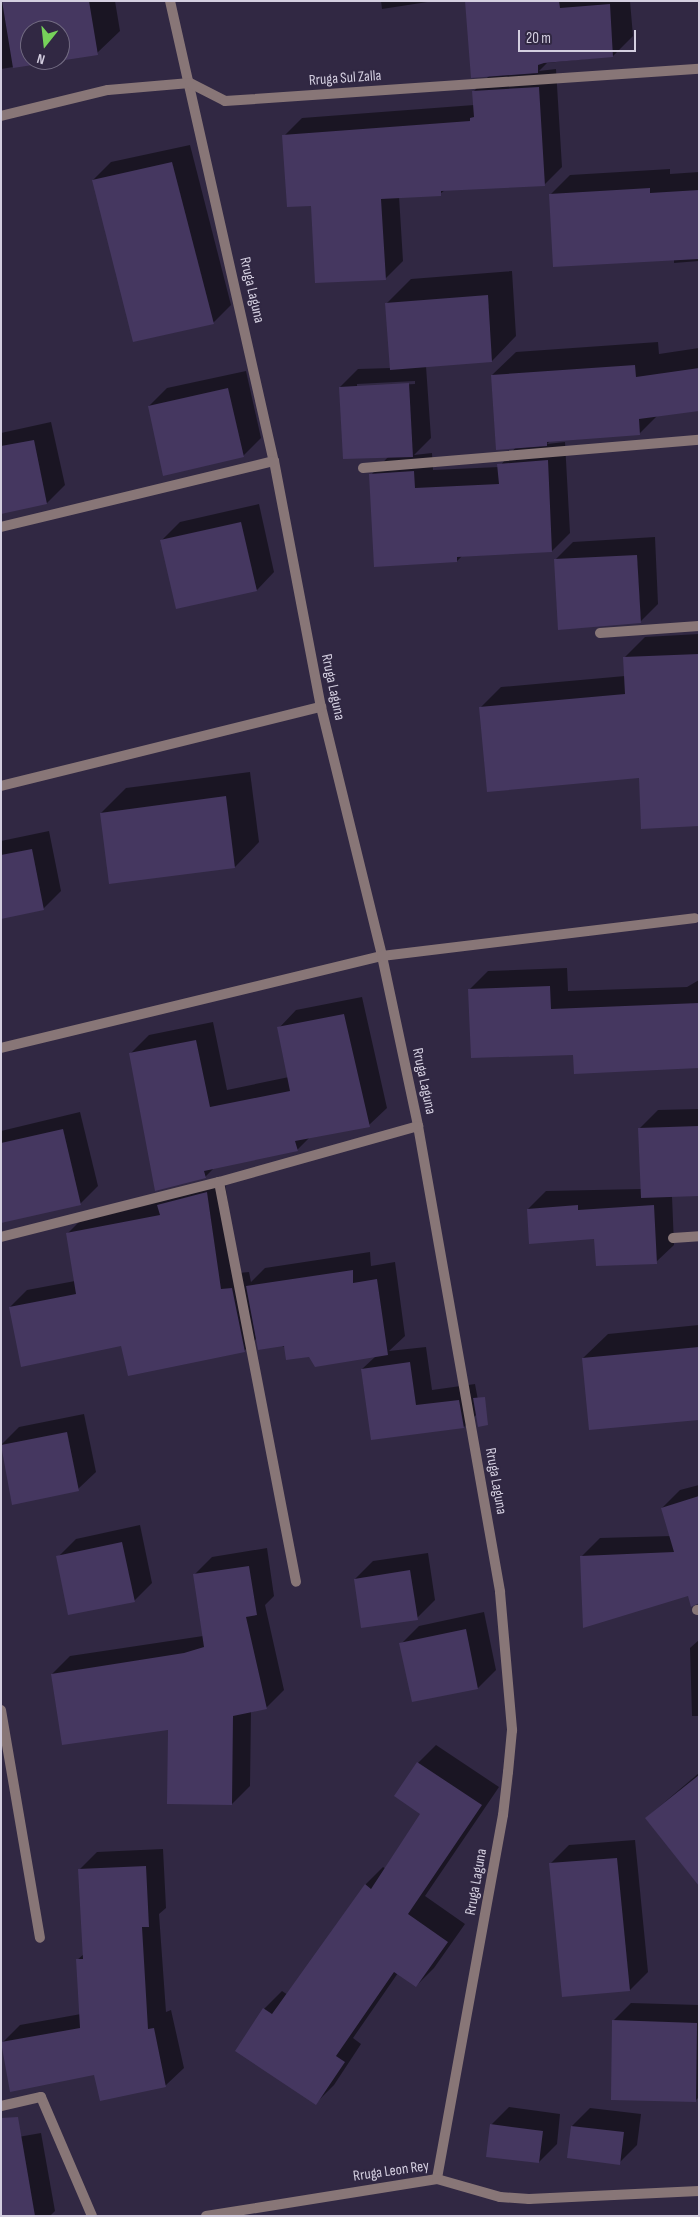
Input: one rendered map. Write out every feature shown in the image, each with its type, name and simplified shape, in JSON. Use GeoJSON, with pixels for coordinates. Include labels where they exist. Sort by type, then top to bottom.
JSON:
{"type":"FeatureCollection","features":[{"type":"Feature","properties":{"kind":"street","name":"Rruga Laguna"},"geometry":{"type":"LineString","coordinates":[[170,1],[274,461],[321,707],[382,956],[418,1126],[500,1592],[512,1730],[503,1816],[437,2179]]}},
{"type":"Feature","properties":{"kind":"street","name":"Rruga Sul Zalla"},"geometry":{"type":"LineString","coordinates":[[190,83],[225,101],[699,69]]}},
{"type":"Feature","properties":{"kind":"street"},"geometry":{"type":"LineString","coordinates":[[1,116],[108,90],[190,83]]}},
{"type":"Feature","properties":{"kind":"street"},"geometry":{"type":"LineString","coordinates":[[362,468],[699,440]]}},
{"type":"Feature","properties":{"kind":"street"},"geometry":{"type":"LineString","coordinates":[[1,528],[274,461]]}},
{"type":"Feature","properties":{"kind":"street"},"geometry":{"type":"LineString","coordinates":[[600,633],[699,626]]}},
{"type":"Feature","properties":{"kind":"street"},"geometry":{"type":"LineString","coordinates":[[1,786],[321,707]]}},
{"type":"Feature","properties":{"kind":"street"},"geometry":{"type":"LineString","coordinates":[[1,1048],[382,956],[695,918]]}},
{"type":"Feature","properties":{"kind":"street"},"geometry":{"type":"LineString","coordinates":[[1,1237],[220,1182],[418,1126]]}},
{"type":"Feature","properties":{"kind":"street"},"geometry":{"type":"LineString","coordinates":[[220,1182],[296,1582]]}},
{"type":"Feature","properties":{"kind":"street"},"geometry":{"type":"LineString","coordinates":[[674,1238],[699,1236]]}},
{"type":"Feature","properties":{"kind":"street"},"geometry":{"type":"LineString","coordinates":[[1,1710],[40,1938]]}},
{"type":"Feature","properties":{"kind":"street"},"geometry":{"type":"LineString","coordinates":[[1,2106],[41,2097],[92,2216]]}},
{"type":"Feature","properties":{"kind":"street","name":"Rruga Leon Rey"},"geometry":{"type":"LineString","coordinates":[[206,2216],[437,2179],[500,2197],[529,2199],[699,2191]]}},
{"type":"Feature","properties":{"kind":"building"},"geometry":{"type":"Polygon","coordinates":[[[2,1],[89,1],[98,55],[70,59],[70,20],[20,20],[20,67],[13,68],[2,1]]]}},
{"type":"Feature","properties":{"kind":"building"},"geometry":{"type":"Polygon","coordinates":[[[465,1],[559,1],[560,8],[610,4],[613,57],[544,63],[538,65],[538,73],[471,78],[465,1]]]}},
{"type":"Feature","properties":{"kind":"building"},"geometry":{"type":"Polygon","coordinates":[[[539,87],[545,186],[441,191],[441,196],[381,199],[386,280],[315,283],[311,206],[287,207],[282,135],[470,121],[470,118],[474,117],[472,91],[539,87]]]}},
{"type":"Feature","properties":{"kind":"building"},"geometry":{"type":"Polygon","coordinates":[[[172,162],[214,324],[133,342],[92,180],[172,162]]]}},
{"type":"Feature","properties":{"kind":"building"},"geometry":{"type":"Polygon","coordinates":[[[650,188],[650,193],[699,190],[699,259],[553,267],[549,194],[650,188]]]}},
{"type":"Feature","properties":{"kind":"building"},"geometry":{"type":"Polygon","coordinates":[[[488,295],[492,362],[390,370],[385,303],[488,295]]]}},
{"type":"Feature","properties":{"kind":"building"},"geometry":{"type":"Polygon","coordinates":[[[635,365],[636,377],[699,368],[699,411],[639,419],[640,435],[547,442],[547,446],[496,450],[491,375],[635,365]]]}},
{"type":"Feature","properties":{"kind":"building"},"geometry":{"type":"Polygon","coordinates":[[[409,383],[413,457],[343,459],[339,387],[409,383]]]}},
{"type":"Feature","properties":{"kind":"building"},"geometry":{"type":"Polygon","coordinates":[[[228,388],[244,457],[163,476],[148,406],[228,388]]]}},
{"type":"Feature","properties":{"kind":"building"},"geometry":{"type":"Polygon","coordinates":[[[34,440],[47,504],[1,514],[1,446],[34,440]]]}},
{"type":"Feature","properties":{"kind":"building"},"geometry":{"type":"Polygon","coordinates":[[[548,460],[552,552],[457,557],[457,562],[374,567],[369,474],[414,471],[415,488],[499,484],[497,464],[548,460]]]}},
{"type":"Feature","properties":{"kind":"building"},"geometry":{"type":"Polygon","coordinates":[[[241,522],[257,591],[176,609],[160,540],[241,522]]]}},
{"type":"Feature","properties":{"kind":"building"},"geometry":{"type":"Polygon","coordinates":[[[637,555],[641,623],[558,630],[554,559],[637,555]]]}},
{"type":"Feature","properties":{"kind":"building"},"geometry":{"type":"Polygon","coordinates":[[[699,654],[699,826],[641,829],[639,778],[487,792],[479,707],[625,694],[623,657],[699,654]]]}},
{"type":"Feature","properties":{"kind":"building"},"geometry":{"type":"Polygon","coordinates":[[[226,796],[235,868],[109,884],[100,813],[226,796]]]}},
{"type":"Feature","properties":{"kind":"building"},"geometry":{"type":"Polygon","coordinates":[[[32,849],[44,910],[1,919],[1,855],[32,849]]]}},
{"type":"Feature","properties":{"kind":"building"},"geometry":{"type":"Polygon","coordinates":[[[550,986],[551,1009],[699,1003],[699,1068],[574,1074],[573,1055],[471,1058],[468,989],[550,986]]]}},
{"type":"Feature","properties":{"kind":"building"},"geometry":{"type":"Polygon","coordinates":[[[344,1014],[370,1127],[295,1141],[298,1151],[204,1171],[206,1178],[155,1191],[129,1053],[196,1040],[210,1107],[290,1091],[277,1027],[344,1014]]]}},
{"type":"Feature","properties":{"kind":"building"},"geometry":{"type":"Polygon","coordinates":[[[699,1126],[699,1196],[641,1198],[638,1128],[699,1126]]]}},
{"type":"Feature","properties":{"kind":"building"},"geometry":{"type":"Polygon","coordinates":[[[63,1129],[81,1205],[1,1223],[1,1143],[63,1129]]]}},
{"type":"Feature","properties":{"kind":"building"},"geometry":{"type":"Polygon","coordinates":[[[207,1192],[221,1289],[232,1288],[245,1352],[128,1376],[121,1346],[21,1367],[9,1307],[76,1294],[66,1233],[160,1215],[157,1205],[207,1192]]]}},
{"type":"Feature","properties":{"kind":"building"},"geometry":{"type":"Polygon","coordinates":[[[578,1205],[578,1210],[654,1205],[657,1264],[596,1266],[594,1239],[529,1244],[527,1209],[578,1205]]]}},
{"type":"Feature","properties":{"kind":"building"},"geometry":{"type":"Polygon","coordinates":[[[353,1270],[353,1283],[377,1279],[388,1355],[315,1367],[309,1357],[286,1360],[284,1346],[258,1350],[246,1286],[353,1270]]]}},
{"type":"Feature","properties":{"kind":"building"},"geometry":{"type":"Polygon","coordinates":[[[699,1347],[699,1420],[589,1430],[582,1358],[699,1347]]]}},
{"type":"Feature","properties":{"kind":"building"},"geometry":{"type":"Polygon","coordinates":[[[410,1362],[416,1405],[459,1400],[464,1428],[371,1440],[361,1369],[410,1362]]]}},
{"type":"Feature","properties":{"kind":"building"},"geometry":{"type":"Polygon","coordinates":[[[485,1397],[488,1425],[478,1427],[473,1398],[485,1397]]]}},
{"type":"Feature","properties":{"kind":"building"},"geometry":{"type":"Polygon","coordinates":[[[67,1432],[79,1491],[12,1505],[1,1445],[67,1432]]]}},
{"type":"Feature","properties":{"kind":"building"},"geometry":{"type":"Polygon","coordinates":[[[699,1496],[699,1603],[691,1607],[688,1596],[583,1628],[580,1556],[674,1552],[661,1508],[699,1496]]]}},
{"type":"Feature","properties":{"kind":"building"},"geometry":{"type":"Polygon","coordinates":[[[122,1542],[135,1602],[68,1615],[56,1556],[122,1542]]]}},
{"type":"Feature","properties":{"kind":"building"},"geometry":{"type":"Polygon","coordinates":[[[249,1566],[257,1615],[246,1617],[267,1709],[233,1716],[232,1805],[167,1804],[168,1730],[62,1745],[51,1674],[184,1653],[204,1647],[193,1574],[249,1566]]]}},
{"type":"Feature","properties":{"kind":"building"},"geometry":{"type":"Polygon","coordinates":[[[410,1570],[418,1620],[361,1628],[354,1579],[410,1570]]]}},
{"type":"Feature","properties":{"kind":"building"},"geometry":{"type":"Polygon","coordinates":[[[466,1629],[478,1689],[412,1702],[399,1643],[466,1629]]]}},
{"type":"Feature","properties":{"kind":"building"},"geometry":{"type":"Polygon","coordinates":[[[417,1762],[482,1805],[408,1914],[448,1942],[416,1987],[394,1972],[336,2056],[345,2062],[316,2105],[235,2051],[263,2008],[272,2014],[365,1884],[371,1889],[420,1814],[394,1796],[417,1762]]]}},
{"type":"Feature","properties":{"kind":"building"},"geometry":{"type":"Polygon","coordinates":[[[699,1775],[699,1886],[645,1818],[699,1775]]]}},
{"type":"Feature","properties":{"kind":"building"},"geometry":{"type":"Polygon","coordinates":[[[617,1858],[630,1991],[562,1997],[549,1863],[617,1858]]]}},
{"type":"Feature","properties":{"kind":"building"},"geometry":{"type":"Polygon","coordinates":[[[146,1866],[149,1927],[142,1927],[148,2029],[154,2028],[166,2087],[100,2101],[94,2075],[10,2092],[1,2042],[80,2028],[76,1959],[83,1959],[78,1869],[146,1866]]]}},
{"type":"Feature","properties":{"kind":"building"},"geometry":{"type":"Polygon","coordinates":[[[612,2020],[697,2023],[696,2102],[611,2100],[612,2020]]]}},
{"type":"Feature","properties":{"kind":"building"},"geometry":{"type":"Polygon","coordinates":[[[18,2117],[35,2216],[1,2216],[1,2118],[18,2117]]]}},
{"type":"Feature","properties":{"kind":"building"},"geometry":{"type":"Polygon","coordinates":[[[490,2124],[543,2131],[539,2163],[486,2157],[490,2124]]]}},
{"type":"Feature","properties":{"kind":"building"},"geometry":{"type":"Polygon","coordinates":[[[571,2126],[624,2132],[620,2165],[567,2158],[571,2126]]]}}]}
